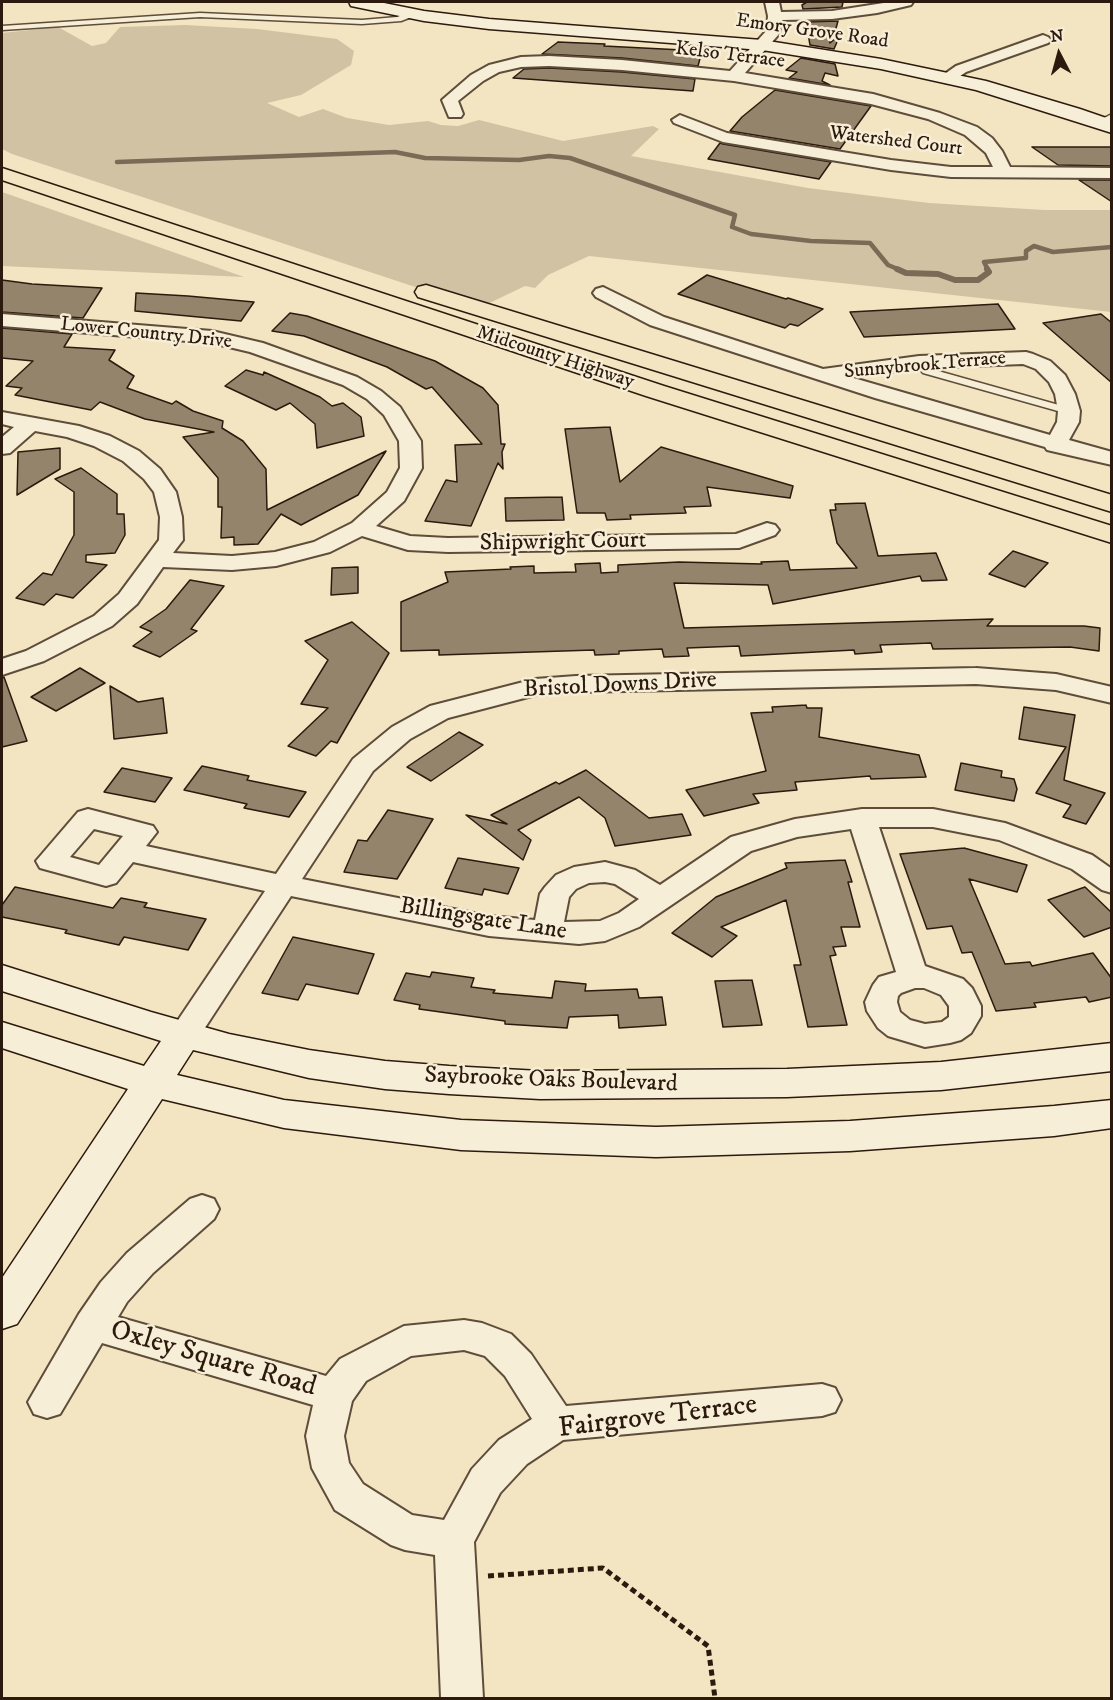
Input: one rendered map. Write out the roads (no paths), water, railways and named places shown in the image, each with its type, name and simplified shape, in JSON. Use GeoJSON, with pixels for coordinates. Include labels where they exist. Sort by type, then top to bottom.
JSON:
{"type":"FeatureCollection","features":[{"type":"Feature","properties":{"kind":"main road","name":"Midcounty Highway"},"geometry":{"type":"LineString","coordinates":[[2,174],[655,392],[1112,535]]}},
{"type":"Feature","properties":{"kind":"main road","name":"Midcounty Highway"},"geometry":{"type":"LineString","coordinates":[[261,237],[438,296],[1112,504]]}},
{"type":"Feature","properties":{"kind":"street","name":"Emory Grove Road"},"geometry":{"type":"LineString","coordinates":[[357,2],[411,14],[489,24],[762,45],[881,64],[947,78],[1108,122]]}},
{"type":"Feature","properties":{"kind":"street"},"geometry":{"type":"LineString","coordinates":[[734,76],[774,31],[774,9],[832,15],[877,9],[906,2]]}},
{"type":"Feature","properties":{"kind":"street"},"geometry":{"type":"LineString","coordinates":[[947,78],[961,69],[1043,40]]}},
{"type":"Feature","properties":{"kind":"street","name":"Kelso Terrace"},"geometry":{"type":"LineString","coordinates":[[455,114],[450,100],[477,78],[494,68],[521,62],[602,64],[734,76],[873,99],[934,116],[971,131],[986,142],[994,151],[1004,172]]}},
{"type":"Feature","properties":{"kind":"street","name":"Watershed Court"},"geometry":{"type":"LineString","coordinates":[[680,120],[723,136],[879,163],[951,172],[1112,173]]}},
{"type":"Feature","properties":{"kind":"street","name":"Sunnybrook Terrace"},"geometry":{"type":"LineString","coordinates":[[603,293],[657,321],[822,375],[1055,445],[1112,459]]}},
{"type":"Feature","properties":{"kind":"street","name":"Lower Country Drive"},"geometry":{"type":"LineString","coordinates":[[2,320],[212,337],[256,347],[350,381],[374,395],[393,411],[410,441],[411,468],[396,496],[360,528],[322,547],[276,559],[232,563],[159,561]]}},
{"type":"Feature","properties":{"kind":"street","name":"Sunnybrook Terrace"},"geometry":{"type":"LineString","coordinates":[[822,375],[920,362],[1026,358],[1043,365],[1058,379],[1070,411]]}},
{"type":"Feature","properties":{"kind":"street"},"geometry":{"type":"LineString","coordinates":[[1055,445],[1068,422],[1070,411]]}},
{"type":"Feature","properties":{"kind":"street"},"geometry":{"type":"LineString","coordinates":[[2,418],[71,431],[102,441],[131,456],[152,474],[165,492],[171,517],[171,540],[159,561],[128,599],[103,621],[35,656],[2,667]]}},
{"type":"Feature","properties":{"kind":"street"},"geometry":{"type":"LineString","coordinates":[[2,448],[31,423]]}},
{"type":"Feature","properties":{"kind":"street","name":"Shipwright Court"},"geometry":{"type":"LineString","coordinates":[[360,528],[408,543],[448,545],[739,541],[767,530]]}},
{"type":"Feature","properties":{"kind":"street","name":"Bristol Downs Drive"},"geometry":{"type":"LineString","coordinates":[[184,1035],[363,765],[401,733],[439,711],[535,687],[576,684],[976,676],[1056,682],[1112,695]]}},
{"type":"Feature","properties":{"kind":"street"},"geometry":{"type":"LineString","coordinates":[[862,818],[913,977]]}},
{"type":"Feature","properties":{"kind":"street","name":"Billingsgate Lane"},"geometry":{"type":"LineString","coordinates":[[126,851],[489,926],[579,934],[605,930],[629,920],[741,844],[795,828],[862,818],[933,818],[1005,832],[1082,862],[1112,883]]}},
{"type":"Feature","properties":{"kind":"street"},"geometry":{"type":"LineString","coordinates":[[547,932],[555,894],[566,882],[584,874],[605,872],[625,877],[660,898]]}},
{"type":"Feature","properties":{"kind":"street","name":"Saybrooke Oaks Boulevard"},"geometry":{"type":"LineString","coordinates":[[2,978],[184,1035],[309,1064],[385,1075],[540,1085],[776,1083],[941,1076],[1112,1058]]}},
{"type":"Feature","properties":{"kind":"street"},"geometry":{"type":"LineString","coordinates":[[2,1035],[152,1083],[284,1114],[461,1135],[656,1142],[850,1136],[1054,1121],[1112,1114]]}},
{"type":"Feature","properties":{"kind":"street"},"geometry":{"type":"LineString","coordinates":[[2,1312],[184,1035]]}},
{"type":"Feature","properties":{"kind":"street"},"geometry":{"type":"LineString","coordinates":[[47,1402],[114,1292],[140,1263],[202,1209]]}},
{"type":"Feature","properties":{"kind":"street","name":"Oxley Square Road"},"geometry":{"type":"LineString","coordinates":[[92,1325],[334,1395]]}},
{"type":"Feature","properties":{"kind":"street"},"geometry":{"type":"LineString","coordinates":[[462,1698],[455,1559],[405,1532],[349,1497],[331,1468],[326,1436],[334,1395],[353,1370],[404,1342],[432,1336],[464,1335],[482,1338],[498,1345],[518,1365],[556,1424]]}},
{"type":"Feature","properties":{"kind":"street","name":"Fairgrove Terrace"},"geometry":{"type":"LineString","coordinates":[[455,1559],[486,1482],[513,1452],[556,1424],[822,1400]]}},
{"type":"Feature","properties":{"kind":"lane"},"geometry":{"type":"LineString","coordinates":[[2,28],[200,15],[362,22],[398,19],[411,14]]}},
{"type":"Feature","properties":{"kind":"lane"},"geometry":{"type":"LineString","coordinates":[[920,362],[927,371],[1070,411]]}},
{"type":"Feature","properties":{"kind":"waterway"},"geometry":{"type":"LineString","coordinates":[[117,162],[395,152],[425,158],[519,160],[549,156],[570,158],[735,215],[732,227],[751,234],[811,241],[870,243],[888,265],[900,270]]}},
{"type":"Feature","properties":{"kind":"waterway"},"geometry":{"type":"LineString","coordinates":[[988,270],[984,262],[1026,258],[1026,251],[1034,246],[1053,252],[1112,247]]}},
{"type":"Feature","properties":{"kind":"waterway"},"geometry":{"type":"LineString","coordinates":[[897,269],[906,273],[938,274],[955,280],[978,280],[989,272],[987,269]]}}]}
